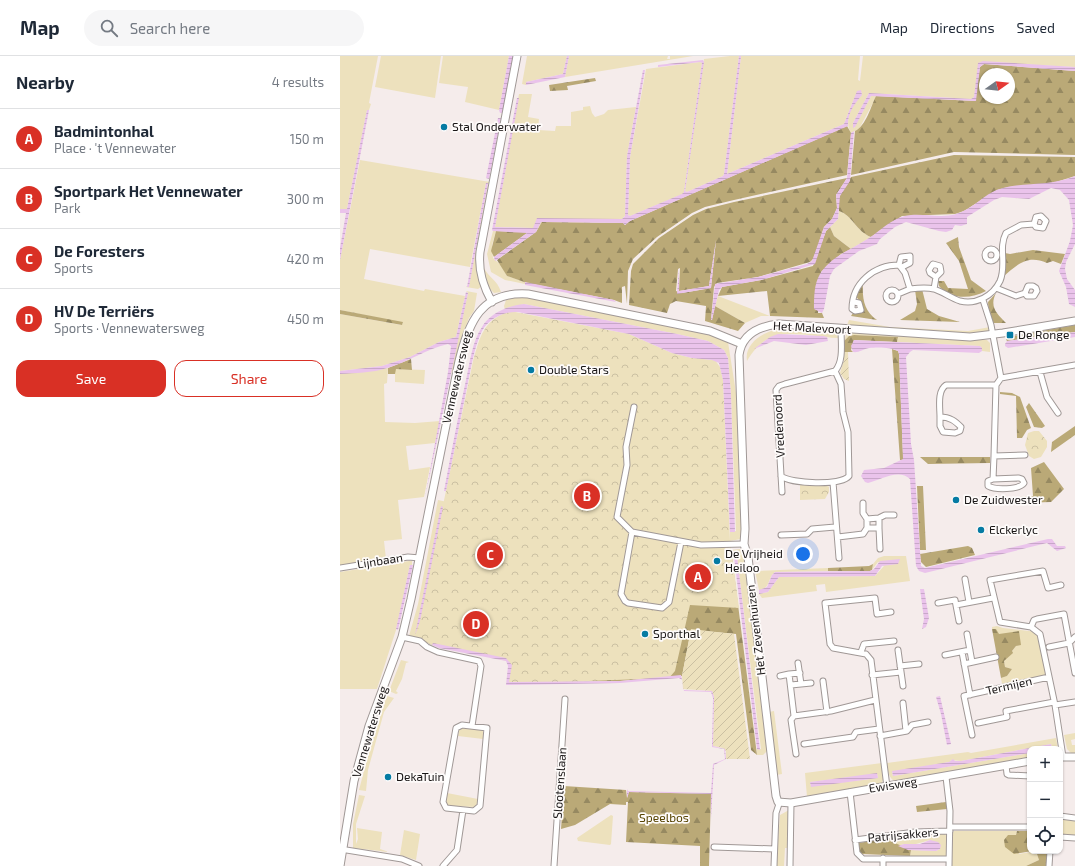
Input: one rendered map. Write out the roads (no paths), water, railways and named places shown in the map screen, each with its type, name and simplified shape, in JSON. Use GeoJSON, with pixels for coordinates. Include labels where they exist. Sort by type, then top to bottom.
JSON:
{"type":"FeatureCollection","features":[{"type":"Feature","properties":{"kind":"street"},"geometry":{"type":"LineString","coordinates":[[517,56],[479,261],[482,280],[492,302],[510,295],[535,295],[710,331],[742,344]]}},
{"type":"Feature","properties":{"kind":"street"},"geometry":{"type":"LineString","coordinates":[[898,294],[910,289],[924,288],[934,289],[960,301],[983,300],[996,288],[1002,273],[1000,255],[1006,233],[1021,225],[1034,224]]}},
{"type":"Feature","properties":{"kind":"street"},"geometry":{"type":"LineString","coordinates":[[854,302],[857,288],[868,275],[883,267],[901,266],[910,289]]}},
{"type":"Feature","properties":{"kind":"street"},"geometry":{"type":"LineString","coordinates":[[934,289],[936,277]]}},
{"type":"Feature","properties":{"kind":"street"},"geometry":{"type":"LineString","coordinates":[[996,288],[1016,296],[1025,293]]}},
{"type":"Feature","properties":{"kind":"street"},"geometry":{"type":"LineString","coordinates":[[983,300],[993,335],[1001,378]]}},
{"type":"Feature","properties":{"kind":"street","name":"Vennewatersweg"},"geometry":{"type":"LineString","coordinates":[[340,866],[341,849],[354,781],[369,726],[402,637],[420,558],[463,342],[473,320],[480,311],[492,302]]}},
{"type":"Feature","properties":{"kind":"street","name":"Het Malevoort"},"geometry":{"type":"LineString","coordinates":[[742,344],[756,329],[765,325],[779,324],[969,337],[993,335],[1075,321]]}},
{"type":"Feature","properties":{"kind":"street"},"geometry":{"type":"LineString","coordinates":[[781,476],[792,482],[833,482],[847,479],[850,473],[848,432],[843,412],[841,384],[835,371],[839,367],[840,361],[841,329]]}},
{"type":"Feature","properties":{"kind":"street","name":"Het Zevenhuizen"},"geometry":{"type":"LineString","coordinates":[[742,344],[738,366],[745,529],[744,544],[748,557],[776,796],[779,804],[776,814],[774,866]]}},
{"type":"Feature","properties":{"kind":"street"},"geometry":{"type":"LineString","coordinates":[[993,479],[996,385],[1001,378],[1075,365]]}},
{"type":"Feature","properties":{"kind":"street","name":"Vredenoord"},"geometry":{"type":"LineString","coordinates":[[782,492],[776,390],[779,386],[785,384],[835,371]]}},
{"type":"Feature","properties":{"kind":"street"},"geometry":{"type":"LineString","coordinates":[[1040,372],[1047,397],[1058,414]]}},
{"type":"Feature","properties":{"kind":"street"},"geometry":{"type":"LineString","coordinates":[[940,417],[941,393],[942,388],[946,385],[996,385]]}},
{"type":"Feature","properties":{"kind":"street"},"geometry":{"type":"LineString","coordinates":[[634,407],[626,448],[627,464],[617,517],[632,532],[708,546],[744,544]]}},
{"type":"Feature","properties":{"kind":"street"},"geometry":{"type":"LineString","coordinates":[[994,456],[1025,455]]}},
{"type":"Feature","properties":{"kind":"street"},"geometry":{"type":"LineString","coordinates":[[1022,478],[1024,483],[1019,487],[990,488],[987,484],[988,481],[993,479],[1022,478]]}},
{"type":"Feature","properties":{"kind":"street"},"geometry":{"type":"LineString","coordinates":[[833,482],[835,527],[838,537],[839,558]]}},
{"type":"Feature","properties":{"kind":"street"},"geometry":{"type":"LineString","coordinates":[[838,537],[863,534],[867,528],[867,518],[863,513],[863,503]]}},
{"type":"Feature","properties":{"kind":"street"},"geometry":{"type":"LineString","coordinates":[[867,518],[879,518],[885,515],[894,515]]}},
{"type":"Feature","properties":{"kind":"street"},"geometry":{"type":"LineString","coordinates":[[879,518],[880,549]]}},
{"type":"Feature","properties":{"kind":"street"},"geometry":{"type":"LineString","coordinates":[[781,535],[807,534],[812,529],[835,527]]}},
{"type":"Feature","properties":{"kind":"street"},"geometry":{"type":"LineString","coordinates":[[867,528],[879,528]]}},
{"type":"Feature","properties":{"kind":"street"},"geometry":{"type":"LineString","coordinates":[[632,532],[621,594],[628,603],[662,608],[669,602],[681,542]]}},
{"type":"Feature","properties":{"kind":"street","name":"Lijnbaan"},"geometry":{"type":"LineString","coordinates":[[340,568],[408,557],[420,558]]}},
{"type":"Feature","properties":{"kind":"street"},"geometry":{"type":"LineString","coordinates":[[1061,586],[1048,588],[1044,571],[990,580],[993,598],[1000,622],[1031,627],[1034,620],[1064,614],[1075,673]]}},
{"type":"Feature","properties":{"kind":"street"},"geometry":{"type":"LineString","coordinates":[[965,579],[969,602]]}},
{"type":"Feature","properties":{"kind":"street"},"geometry":{"type":"LineString","coordinates":[[887,787],[869,657],[861,652],[833,648],[830,644],[825,603],[875,598],[877,614],[891,612]]}},
{"type":"Feature","properties":{"kind":"street"},"geometry":{"type":"LineString","coordinates":[[956,604],[993,598]]}},
{"type":"Feature","properties":{"kind":"street"},"geometry":{"type":"LineString","coordinates":[[938,603],[955,600],[958,621]]}},
{"type":"Feature","properties":{"kind":"street","name":"Termijen"},"geometry":{"type":"LineString","coordinates":[[1031,627],[1040,634],[1054,704],[1060,746]]}},
{"type":"Feature","properties":{"kind":"street"},"geometry":{"type":"LineString","coordinates":[[968,634],[972,662]]}},
{"type":"Feature","properties":{"kind":"street"},"geometry":{"type":"LineString","coordinates":[[402,637],[420,641],[427,647],[438,652],[479,661],[481,666],[472,726]]}},
{"type":"Feature","properties":{"kind":"street"},"geometry":{"type":"LineString","coordinates":[[1049,647],[1069,643],[1075,637]]}},
{"type":"Feature","properties":{"kind":"street"},"geometry":{"type":"LineString","coordinates":[[861,652],[864,644],[894,641]]}},
{"type":"Feature","properties":{"kind":"street"},"geometry":{"type":"LineString","coordinates":[[898,650],[903,686]]}},
{"type":"Feature","properties":{"kind":"street"},"geometry":{"type":"LineString","coordinates":[[945,655],[970,650]]}},
{"type":"Feature","properties":{"kind":"street","name":"Termijen"},"geometry":{"type":"LineString","coordinates":[[962,652],[970,695]]}},
{"type":"Feature","properties":{"kind":"street"},"geometry":{"type":"LineString","coordinates":[[964,664],[996,657]]}},
{"type":"Feature","properties":{"kind":"street"},"geometry":{"type":"LineString","coordinates":[[798,663],[801,684]]}},
{"type":"Feature","properties":{"kind":"street"},"geometry":{"type":"LineString","coordinates":[[900,666],[919,664]]}},
{"type":"Feature","properties":{"kind":"street"},"geometry":{"type":"LineString","coordinates":[[872,675],[901,672]]}},
{"type":"Feature","properties":{"kind":"street"},"geometry":{"type":"LineString","coordinates":[[780,676],[800,673]]}},
{"type":"Feature","properties":{"kind":"street"},"geometry":{"type":"LineString","coordinates":[[789,674],[794,716],[791,720],[796,754]]}},
{"type":"Feature","properties":{"kind":"street","name":"Termijen"},"geometry":{"type":"LineString","coordinates":[[972,735],[964,696],[1049,677]]}},
{"type":"Feature","properties":{"kind":"street"},"geometry":{"type":"LineString","coordinates":[[823,681],[827,712]]}},
{"type":"Feature","properties":{"kind":"street"},"geometry":{"type":"LineString","coordinates":[[791,685],[810,683]]}},
{"type":"Feature","properties":{"kind":"street","name":"Slootenslaan"},"geometry":{"type":"LineString","coordinates":[[554,866],[565,699]]}},
{"type":"Feature","properties":{"kind":"street"},"geometry":{"type":"LineString","coordinates":[[794,716],[827,712],[875,700]]}},
{"type":"Feature","properties":{"kind":"street","name":"Termijen"},"geometry":{"type":"LineString","coordinates":[[978,723],[1007,718],[1006,711],[1075,702]]}},
{"type":"Feature","properties":{"kind":"street"},"geometry":{"type":"LineString","coordinates":[[903,703],[906,731]]}},
{"type":"Feature","properties":{"kind":"street"},"geometry":{"type":"LineString","coordinates":[[880,736],[906,731],[912,725],[928,722]]}},
{"type":"Feature","properties":{"kind":"street"},"geometry":{"type":"LineString","coordinates":[[462,725],[472,726],[487,728],[480,806],[477,810],[446,808],[442,802],[456,728],[462,725]]}},
{"type":"Feature","properties":{"kind":"street"},"geometry":{"type":"LineString","coordinates":[[804,744],[853,737],[856,732],[880,729]]}},
{"type":"Feature","properties":{"kind":"street"},"geometry":{"type":"LineString","coordinates":[[1063,757],[1075,757]]}},
{"type":"Feature","properties":{"kind":"street","name":"Ewisweg"},"geometry":{"type":"LineString","coordinates":[[779,804],[946,777],[1027,762]]}},
{"type":"Feature","properties":{"kind":"street"},"geometry":{"type":"LineString","coordinates":[[1006,765],[1007,774],[1027,776]]}},
{"type":"Feature","properties":{"kind":"street"},"geometry":{"type":"LineString","coordinates":[[946,777],[950,829],[949,866]]}},
{"type":"Feature","properties":{"kind":"street","name":"Patrijsakkers"},"geometry":{"type":"LineString","coordinates":[[850,792],[855,840],[859,856],[863,859],[949,859]]}},
{"type":"Feature","properties":{"kind":"street"},"geometry":{"type":"LineString","coordinates":[[790,866],[791,803]]}},
{"type":"Feature","properties":{"kind":"street"},"geometry":{"type":"LineString","coordinates":[[443,866],[457,850],[463,810]]}},
{"type":"Feature","properties":{"kind":"street"},"geometry":{"type":"LineString","coordinates":[[1063,816],[1075,818]]}},
{"type":"Feature","properties":{"kind":"street","name":"Patrijsakkers"},"geometry":{"type":"LineString","coordinates":[[855,840],[950,829],[1027,827]]}},
{"type":"Feature","properties":{"kind":"street"},"geometry":{"type":"LineString","coordinates":[[1063,837],[1075,838]]}},
{"type":"Feature","properties":{"kind":"street"},"geometry":{"type":"LineString","coordinates":[[714,848],[774,849]]}},
{"type":"Feature","properties":{"kind":"street"},"geometry":{"type":"LineString","coordinates":[[341,849],[402,859],[419,866]]}},
{"type":"Feature","properties":{"kind":"street"},"geometry":{"type":"LineString","coordinates":[[1049,866],[1050,854]]}},
{"type":"Feature","properties":{"kind":"street"},"geometry":{"type":"LineString","coordinates":[[883,858],[883,866]]}},
{"type":"Feature","properties":{"kind":"place","name":"Stal Onderwater"},"geometry":{"type":"Point","coordinates":[444,127]}},
{"type":"Feature","properties":{"kind":"place","name":"De Ronge"},"geometry":{"type":"Point","coordinates":[1010,335]}},
{"type":"Feature","properties":{"kind":"place","name":"Double Stars"},"geometry":{"type":"Point","coordinates":[531,370]}},
{"type":"Feature","properties":{"kind":"place","name":"Sportpark Het Vennewater"},"geometry":{"type":"Point","coordinates":[587,496]}},
{"type":"Feature","properties":{"kind":"place","name":"De Zuidwester"},"geometry":{"type":"Point","coordinates":[956,500]}},
{"type":"Feature","properties":{"kind":"place","name":"Elckerlyc"},"geometry":{"type":"Point","coordinates":[981,530]}},
{"type":"Feature","properties":{"kind":"place","name":"De Foresters"},"geometry":{"type":"Point","coordinates":[490,555]}},
{"type":"Feature","properties":{"kind":"place","name":"De Vrijheid Heiloo"},"geometry":{"type":"Point","coordinates":[717,561]}},
{"type":"Feature","properties":{"kind":"place","name":"Badmintonhal"},"geometry":{"type":"Point","coordinates":[698,577]}},
{"type":"Feature","properties":{"kind":"place","name":"HV De Terriërs"},"geometry":{"type":"Point","coordinates":[476,624]}},
{"type":"Feature","properties":{"kind":"place","name":"Sporthal"},"geometry":{"type":"Point","coordinates":[645,634]}},
{"type":"Feature","properties":{"kind":"place","name":"DekaTuin"},"geometry":{"type":"Point","coordinates":[388,777]}},
{"type":"Feature","properties":{"kind":"park label","name":"Speelbos"},"geometry":{"type":"Point","coordinates":[664,818]}}]}
